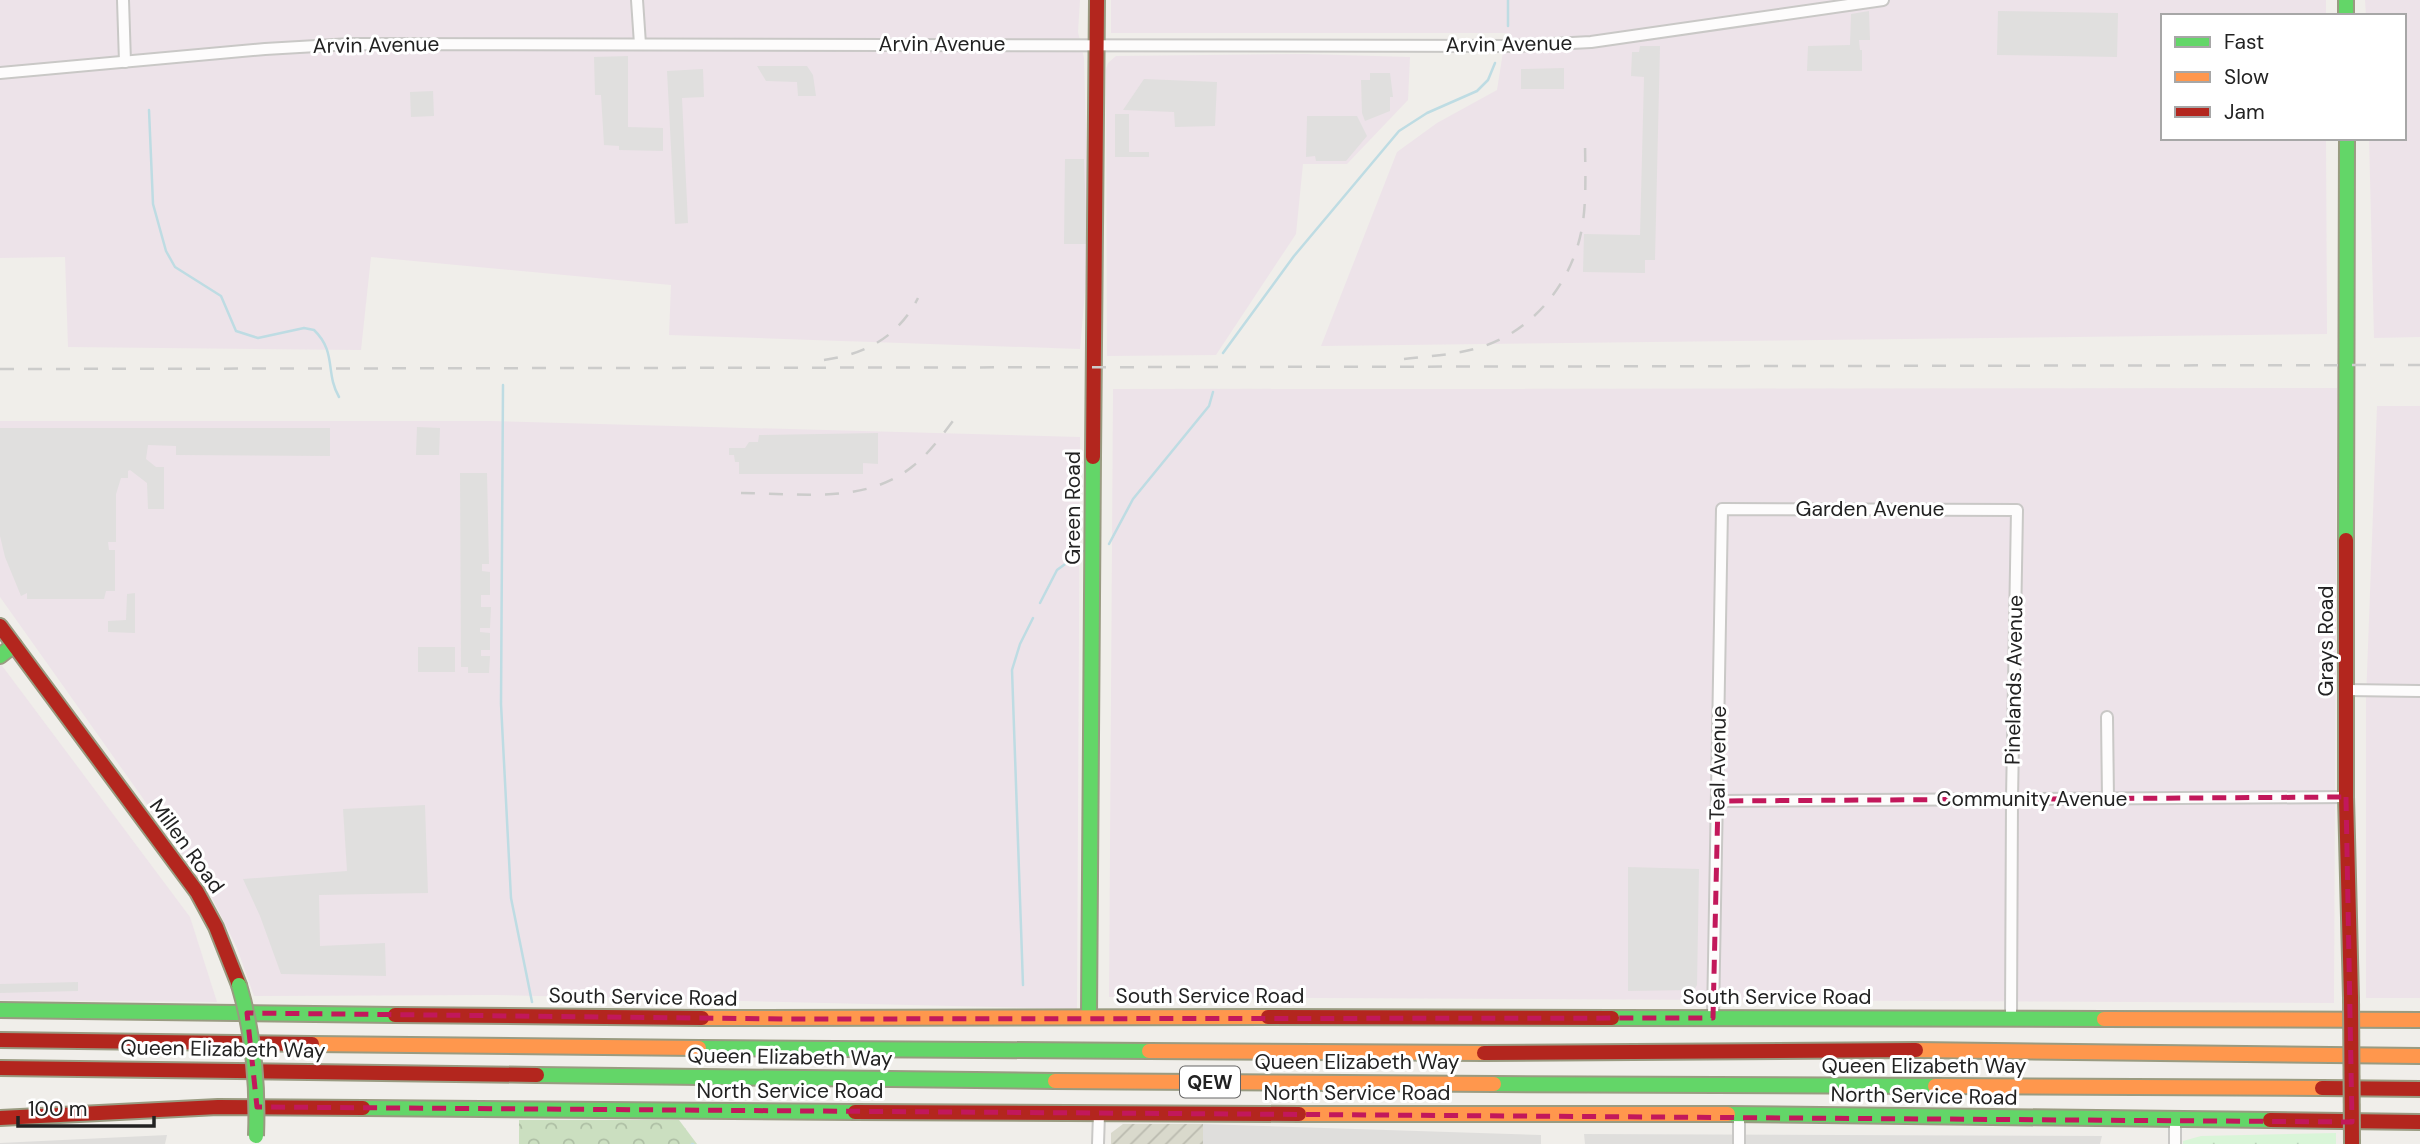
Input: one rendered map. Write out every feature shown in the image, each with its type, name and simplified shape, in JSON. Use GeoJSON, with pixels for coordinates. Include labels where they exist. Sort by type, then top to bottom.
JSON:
{"type":"FeatureCollection","features":[{"type":"Feature","properties":{"kind":"main road","name":"Green Road"},"geometry":{"type":"LineString","coordinates":[[1089,1016],[1097,0]]}},
{"type":"Feature","properties":{"kind":"main road","name":"Grays Road"},"geometry":{"type":"LineString","coordinates":[[2347,140],[2346,797],[2352,1144]]}},
{"type":"Feature","properties":{"kind":"main road","name":"Millen Road"},"geometry":{"type":"LineString","coordinates":[[0,626],[197,892],[216,927],[246,1007],[255,1058],[256,1140]]}},
{"type":"Feature","properties":{"kind":"main road"},"geometry":{"type":"LineString","coordinates":[[0,656],[14,645]]}},
{"type":"Feature","properties":{"kind":"main road","name":"South Service Road"},"geometry":{"type":"LineString","coordinates":[[0,1010],[788,1019],[1089,1016],[2420,1020]]}},
{"type":"Feature","properties":{"kind":"main road","name":"Queen Elizabeth Way"},"geometry":{"type":"LineString","coordinates":[[0,1041],[737,1049],[1587,1054],[1924,1050],[2420,1056]]}},
{"type":"Feature","properties":{"kind":"main road","name":"Queen Elizabeth Way"},"geometry":{"type":"LineString","coordinates":[[0,1068],[880,1080],[2420,1090]]}},
{"type":"Feature","properties":{"kind":"main road","name":"North Service Road"},"geometry":{"type":"LineString","coordinates":[[0,1118],[218,1107],[1099,1114],[1738,1114],[2420,1122]]}},
{"type":"Feature","properties":{"kind":"street"},"geometry":{"type":"LineString","coordinates":[[123,0],[125,62]]}},
{"type":"Feature","properties":{"kind":"street"},"geometry":{"type":"LineString","coordinates":[[637,0],[640,44]]}},
{"type":"Feature","properties":{"kind":"street","name":"Arvin Avenue"},"geometry":{"type":"LineString","coordinates":[[0,73],[351,44],[1514,46],[1591,42],[1883,0]]}},
{"type":"Feature","properties":{"kind":"street","name":"Garden Avenue"},"geometry":{"type":"LineString","coordinates":[[1722,509],[2017,510]]}},
{"type":"Feature","properties":{"kind":"street","name":"Teal Avenue"},"geometry":{"type":"LineString","coordinates":[[1713,1018],[1722,509]]}},
{"type":"Feature","properties":{"kind":"street","name":"Pinelands Avenue"},"geometry":{"type":"LineString","coordinates":[[2011,1019],[2017,510]]}},
{"type":"Feature","properties":{"kind":"street"},"geometry":{"type":"LineString","coordinates":[[2347,690],[2420,691]]}},
{"type":"Feature","properties":{"kind":"street"},"geometry":{"type":"LineString","coordinates":[[2107,716],[2108,799]]}},
{"type":"Feature","properties":{"kind":"street","name":"Community Avenue"},"geometry":{"type":"LineString","coordinates":[[1718,801],[2346,797]]}},
{"type":"Feature","properties":{"kind":"street"},"geometry":{"type":"LineString","coordinates":[[1098,1144],[1099,1114]]}},
{"type":"Feature","properties":{"kind":"street"},"geometry":{"type":"LineString","coordinates":[[1738,1114],[1739,1144]]}},
{"type":"Feature","properties":{"kind":"street"},"geometry":{"type":"LineString","coordinates":[[2175,1120],[2175,1144]]}},
{"type":"Feature","properties":{"kind":"highlighted area"},"geometry":{"type":"Polygon","coordinates":[[[2346,797],[2352,1122],[257,1107],[247,1013],[788,1019],[1713,1018],[1718,801],[2346,797]]]}},
{"type":"Feature","properties":{"kind":"shaded area"},"geometry":{"type":"Polygon","coordinates":[[[0,0],[1080,0],[1078,32],[1084,58],[1089,246],[1080,349],[669,335],[671,285],[371,257],[361,350],[68,347],[65,257],[0,258],[0,0]]]}},
{"type":"Feature","properties":{"kind":"shaded area"},"geometry":{"type":"Polygon","coordinates":[[[1111,0],[2326,0],[2326,14],[2161,14],[2161,140],[2326,140],[2327,334],[1321,346],[1397,152],[1437,123],[1497,90],[1506,33],[1111,33],[1111,0]]]}},
{"type":"Feature","properties":{"kind":"shaded area"},"geometry":{"type":"Polygon","coordinates":[[[2365,0],[2420,0],[2420,337],[2374,338],[2369,140],[2406,140],[2406,14],[2366,14],[2365,0]]]}},
{"type":"Feature","properties":{"kind":"shaded area"},"geometry":{"type":"Polygon","coordinates":[[[1869,11],[1870,40],[1859,40],[1862,71],[1807,71],[1808,46],[1850,45],[1851,14],[1869,11]]]}},
{"type":"Feature","properties":{"kind":"shaded area"},"geometry":{"type":"Polygon","coordinates":[[[1998,11],[2118,13],[2117,57],[1997,55],[1998,11]]]}},
{"type":"Feature","properties":{"kind":"shaded area"},"geometry":{"type":"Polygon","coordinates":[[[1640,46],[1660,46],[1655,260],[1645,260],[1645,273],[1583,272],[1584,234],[1640,235],[1644,77],[1631,76],[1632,52],[1639,52],[1640,46]]]}},
{"type":"Feature","properties":{"kind":"shaded area"},"geometry":{"type":"Polygon","coordinates":[[[1305,54],[1410,57],[1408,100],[1347,164],[1303,164],[1296,234],[1216,355],[1107,356],[1108,63],[1116,56],[1305,54]]]}},
{"type":"Feature","properties":{"kind":"shaded area"},"geometry":{"type":"Polygon","coordinates":[[[628,56],[628,127],[663,128],[663,151],[619,150],[619,146],[604,145],[601,95],[595,95],[594,57],[628,56]]]}},
{"type":"Feature","properties":{"kind":"shaded area"},"geometry":{"type":"Polygon","coordinates":[[[757,66],[807,66],[813,75],[816,96],[798,96],[797,82],[766,81],[757,66]]]}},
{"type":"Feature","properties":{"kind":"shaded area"},"geometry":{"type":"Polygon","coordinates":[[[1564,68],[1564,89],[1521,89],[1521,69],[1564,68]]]}},
{"type":"Feature","properties":{"kind":"shaded area"},"geometry":{"type":"Polygon","coordinates":[[[703,69],[704,97],[682,98],[688,223],[675,224],[667,71],[703,69]]]}},
{"type":"Feature","properties":{"kind":"shaded area"},"geometry":{"type":"Polygon","coordinates":[[[1370,73],[1390,73],[1393,97],[1390,97],[1390,111],[1365,121],[1362,113],[1361,80],[1370,80],[1370,73]]]}},
{"type":"Feature","properties":{"kind":"shaded area"},"geometry":{"type":"Polygon","coordinates":[[[1144,79],[1217,82],[1215,126],[1175,127],[1174,112],[1123,110],[1144,79]]]}},
{"type":"Feature","properties":{"kind":"shaded area"},"geometry":{"type":"Polygon","coordinates":[[[433,91],[434,116],[411,117],[410,92],[433,91]]]}},
{"type":"Feature","properties":{"kind":"shaded area"},"geometry":{"type":"Polygon","coordinates":[[[1115,114],[1129,114],[1129,152],[1149,152],[1149,157],[1115,157],[1115,114]]]}},
{"type":"Feature","properties":{"kind":"shaded area"},"geometry":{"type":"Polygon","coordinates":[[[1307,116],[1357,116],[1367,136],[1346,161],[1316,161],[1315,156],[1306,157],[1307,116]]]}},
{"type":"Feature","properties":{"kind":"shaded area"},"geometry":{"type":"Polygon","coordinates":[[[1065,159],[1084,159],[1087,244],[1064,244],[1065,159]]]}},
{"type":"Feature","properties":{"kind":"shaded area"},"geometry":{"type":"Polygon","coordinates":[[[2337,388],[2334,1003],[1109,997],[1113,389],[2337,388]]]}},
{"type":"Feature","properties":{"kind":"shaded area"},"geometry":{"type":"Polygon","coordinates":[[[2377,406],[2420,406],[2420,998],[2366,998],[2366,699],[2377,406]]]}},
{"type":"Feature","properties":{"kind":"shaded area"},"geometry":{"type":"Polygon","coordinates":[[[0,421],[491,421],[1080,437],[1077,1009],[496,995],[254,996],[237,948],[208,890],[0,597],[0,421]]]}},
{"type":"Feature","properties":{"kind":"shaded area"},"geometry":{"type":"Polygon","coordinates":[[[417,427],[440,428],[439,455],[416,455],[417,427]]]}},
{"type":"Feature","properties":{"kind":"shaded area"},"geometry":{"type":"Polygon","coordinates":[[[0,428],[330,428],[330,456],[176,455],[176,446],[148,445],[146,459],[156,467],[164,467],[164,509],[148,509],[147,483],[130,470],[128,478],[121,478],[116,494],[116,542],[108,542],[109,550],[115,550],[115,591],[106,591],[104,599],[27,599],[27,593],[21,596],[5,557],[0,536],[0,428]]]}},
{"type":"Feature","properties":{"kind":"shaded area"},"geometry":{"type":"Polygon","coordinates":[[[878,433],[878,464],[863,463],[863,474],[739,474],[739,462],[735,462],[734,455],[729,455],[729,448],[745,448],[749,442],[758,442],[759,435],[878,433]]]}},
{"type":"Feature","properties":{"kind":"shaded area"},"geometry":{"type":"Polygon","coordinates":[[[460,473],[487,473],[489,564],[482,564],[482,571],[490,572],[490,595],[481,595],[481,607],[491,607],[490,628],[480,628],[480,632],[490,633],[490,650],[481,650],[481,656],[490,656],[489,673],[468,673],[468,667],[461,667],[460,473]]]}},
{"type":"Feature","properties":{"kind":"shaded area"},"geometry":{"type":"Polygon","coordinates":[[[135,593],[135,633],[108,632],[108,621],[126,620],[127,594],[135,593]]]}},
{"type":"Feature","properties":{"kind":"shaded area"},"geometry":{"type":"Polygon","coordinates":[[[418,647],[455,647],[455,672],[418,672],[418,647]]]}},
{"type":"Feature","properties":{"kind":"shaded area"},"geometry":{"type":"Polygon","coordinates":[[[0,663],[190,917],[217,1002],[0,1000],[0,663]]]}},
{"type":"Feature","properties":{"kind":"shaded area"},"geometry":{"type":"Polygon","coordinates":[[[425,805],[428,893],[319,895],[320,946],[385,943],[386,976],[281,974],[243,879],[347,871],[343,809],[425,805]]]}},
{"type":"Feature","properties":{"kind":"shaded area"},"geometry":{"type":"Polygon","coordinates":[[[1628,867],[1699,869],[1697,985],[1694,990],[1628,991],[1628,867]]]}},
{"type":"Feature","properties":{"kind":"shaded area"},"geometry":{"type":"Polygon","coordinates":[[[78,982],[78,991],[0,993],[0,984],[78,982]]]}},
{"type":"Feature","properties":{"kind":"shaded area"},"geometry":{"type":"Polygon","coordinates":[[[1123,1124],[1203,1124],[1203,1144],[1111,1144],[1111,1133],[1123,1124]]]}},
{"type":"Feature","properties":{"kind":"shaded area"},"geometry":{"type":"Polygon","coordinates":[[[1203,1124],[1541,1135],[1541,1144],[1203,1144],[1203,1124]]]}},
{"type":"Feature","properties":{"kind":"shaded area"},"geometry":{"type":"Polygon","coordinates":[[[1584,1134],[2102,1136],[2100,1144],[1585,1144],[1584,1134]]]}},
{"type":"Feature","properties":{"kind":"shaded area"},"geometry":{"type":"Polygon","coordinates":[[[167,1135],[165,1144],[0,1144],[0,1143],[167,1135]]]}},
{"type":"Feature","properties":{"kind":"green space"},"geometry":{"type":"Polygon","coordinates":[[[519,1120],[679,1120],[697,1144],[519,1144],[519,1120]]]}},
{"type":"Feature","properties":{"kind":"green space"},"geometry":{"type":"Polygon","coordinates":[[[2336,1133],[2336,1144],[2183,1144],[2183,1141],[2201,1136],[2336,1133]]]}},
{"type":"Feature","properties":{"kind":"waterway"},"geometry":{"type":"LineString","coordinates":[[1508,0],[1508,26]]}},
{"type":"Feature","properties":{"kind":"waterway"},"geometry":{"type":"LineString","coordinates":[[1223,353],[1294,256],[1399,131],[1427,113],[1477,91],[1488,80],[1495,63]]}},
{"type":"Feature","properties":{"kind":"waterway"},"geometry":{"type":"LineString","coordinates":[[149,110],[153,204],[166,251],[175,267],[221,296],[236,331],[258,338],[304,328],[314,330],[326,346],[332,380],[339,397]]}},
{"type":"Feature","properties":{"kind":"waterway"},"geometry":{"type":"LineString","coordinates":[[503,385],[501,704],[511,898],[532,1002]]}},
{"type":"Feature","properties":{"kind":"waterway"},"geometry":{"type":"LineString","coordinates":[[1109,544],[1133,499],[1209,406],[1213,392]]}},
{"type":"Feature","properties":{"kind":"waterway"},"geometry":{"type":"LineString","coordinates":[[1040,603],[1057,570],[1083,551]]}},
{"type":"Feature","properties":{"kind":"waterway"},"geometry":{"type":"LineString","coordinates":[[1023,985],[1012,670],[1020,644],[1033,618]]}},
{"type":"Feature","properties":{"kind":"railway"},"geometry":{"type":"LineString","coordinates":[[1404,359],[1460,352],[1498,341],[1532,318],[1547,303],[1569,268],[1582,228],[1585,137]]}},
{"type":"Feature","properties":{"kind":"railway"},"geometry":{"type":"LineString","coordinates":[[824,360],[854,353],[879,341],[901,323],[918,298]]}},
{"type":"Feature","properties":{"kind":"railway"},"geometry":{"type":"LineString","coordinates":[[0,369],[2420,365]]}},
{"type":"Feature","properties":{"kind":"railway"},"geometry":{"type":"LineString","coordinates":[[741,493],[831,494],[874,487],[894,478],[920,460],[959,413]]}},
{"type":"Feature","properties":{"kind":"traffic: fast"},"geometry":{"type":"LineString","coordinates":[[2346,0],[2346,14]]}},
{"type":"Feature","properties":{"kind":"traffic: fast"},"geometry":{"type":"LineString","coordinates":[[2346,540],[2347,140]]}},
{"type":"Feature","properties":{"kind":"traffic: fast"},"geometry":{"type":"LineString","coordinates":[[1089,1016],[1093,457]]}},
{"type":"Feature","properties":{"kind":"traffic: fast"},"geometry":{"type":"LineString","coordinates":[[0,656],[14,645]]}},
{"type":"Feature","properties":{"kind":"traffic: fast"},"geometry":{"type":"LineString","coordinates":[[239,985],[254,1060],[256,1136]]}},
{"type":"Feature","properties":{"kind":"traffic: fast"},"geometry":{"type":"LineString","coordinates":[[0,1010],[395,1015]]}},
{"type":"Feature","properties":{"kind":"traffic: fast"},"geometry":{"type":"LineString","coordinates":[[1612,1018],[2104,1019]]}},
{"type":"Feature","properties":{"kind":"traffic: fast"},"geometry":{"type":"LineString","coordinates":[[699,1048],[1149,1051]]}},
{"type":"Feature","properties":{"kind":"traffic: fast"},"geometry":{"type":"LineString","coordinates":[[537,1075],[1055,1081]]}},
{"type":"Feature","properties":{"kind":"traffic: fast"},"geometry":{"type":"LineString","coordinates":[[1494,1084],[1935,1086]]}},
{"type":"Feature","properties":{"kind":"traffic: fast"},"geometry":{"type":"LineString","coordinates":[[363,1108],[855,1112]]}},
{"type":"Feature","properties":{"kind":"traffic: fast"},"geometry":{"type":"LineString","coordinates":[[1728,1114],[2270,1120]]}},
{"type":"Feature","properties":{"kind":"traffic: slow"},"geometry":{"type":"LineString","coordinates":[[702,1018],[1268,1017]]}},
{"type":"Feature","properties":{"kind":"traffic: slow"},"geometry":{"type":"LineString","coordinates":[[2104,1019],[2420,1020]]}},
{"type":"Feature","properties":{"kind":"traffic: slow"},"geometry":{"type":"LineString","coordinates":[[312,1044],[699,1048]]}},
{"type":"Feature","properties":{"kind":"traffic: slow"},"geometry":{"type":"LineString","coordinates":[[1916,1050],[2420,1056]]}},
{"type":"Feature","properties":{"kind":"traffic: slow"},"geometry":{"type":"LineString","coordinates":[[1149,1051],[1484,1053]]}},
{"type":"Feature","properties":{"kind":"traffic: slow"},"geometry":{"type":"LineString","coordinates":[[1055,1081],[1494,1084]]}},
{"type":"Feature","properties":{"kind":"traffic: slow"},"geometry":{"type":"LineString","coordinates":[[1935,1086],[2322,1088]]}},
{"type":"Feature","properties":{"kind":"traffic: slow"},"geometry":{"type":"LineString","coordinates":[[1299,1114],[1728,1114]]}},
{"type":"Feature","properties":{"kind":"traffic: jam"},"geometry":{"type":"LineString","coordinates":[[1093,457],[1097,0]]}},
{"type":"Feature","properties":{"kind":"traffic: jam"},"geometry":{"type":"LineString","coordinates":[[2346,540],[2346,797],[2351,998]]}},
{"type":"Feature","properties":{"kind":"traffic: jam"},"geometry":{"type":"LineString","coordinates":[[0,626],[197,892],[216,927],[239,985]]}},
{"type":"Feature","properties":{"kind":"traffic: jam"},"geometry":{"type":"LineString","coordinates":[[2351,998],[2352,1144]]}},
{"type":"Feature","properties":{"kind":"traffic: jam"},"geometry":{"type":"LineString","coordinates":[[395,1015],[702,1018]]}},
{"type":"Feature","properties":{"kind":"traffic: jam"},"geometry":{"type":"LineString","coordinates":[[1268,1017],[1612,1018]]}},
{"type":"Feature","properties":{"kind":"traffic: jam"},"geometry":{"type":"LineString","coordinates":[[0,1040],[312,1044]]}},
{"type":"Feature","properties":{"kind":"traffic: jam"},"geometry":{"type":"LineString","coordinates":[[1484,1053],[1916,1050]]}},
{"type":"Feature","properties":{"kind":"traffic: jam"},"geometry":{"type":"LineString","coordinates":[[0,1068],[537,1075]]}},
{"type":"Feature","properties":{"kind":"traffic: jam"},"geometry":{"type":"LineString","coordinates":[[2322,1088],[2420,1089]]}},
{"type":"Feature","properties":{"kind":"traffic: jam"},"geometry":{"type":"LineString","coordinates":[[0,1118],[218,1107],[363,1108]]}},
{"type":"Feature","properties":{"kind":"traffic: jam"},"geometry":{"type":"LineString","coordinates":[[855,1112],[1299,1114]]}},
{"type":"Feature","properties":{"kind":"traffic: jam"},"geometry":{"type":"LineString","coordinates":[[2270,1120],[2420,1122]]}}]}
